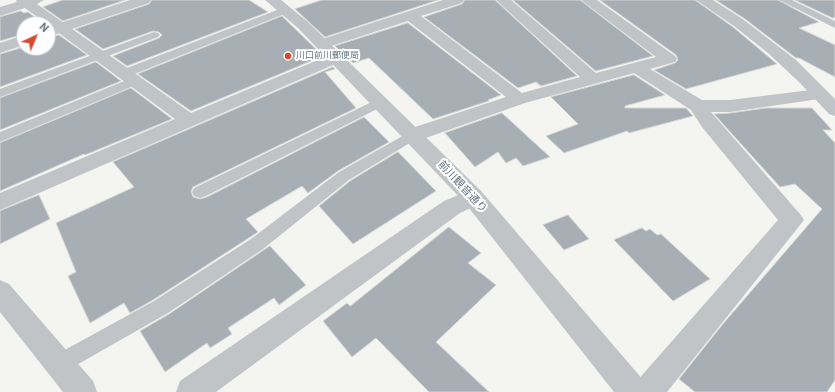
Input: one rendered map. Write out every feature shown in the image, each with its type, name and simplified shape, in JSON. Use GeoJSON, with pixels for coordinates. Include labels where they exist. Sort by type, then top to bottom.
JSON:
{"type":"FeatureCollection","features":[{"type":"Feature","properties":{"kind":"street"},"geometry":{"type":"LineString","coordinates":[[56,29],[144,0]]}},
{"type":"Feature","properties":{"kind":"street"},"geometry":{"type":"LineString","coordinates":[[0,202],[190,121],[329,51],[410,15],[456,0]]}},
{"type":"Feature","properties":{"kind":"street"},"geometry":{"type":"LineString","coordinates":[[503,0],[592,79]]}},
{"type":"Feature","properties":{"kind":"street"},"geometry":{"type":"LineString","coordinates":[[413,135],[519,99],[637,68],[669,58],[588,0]]}},
{"type":"Feature","properties":{"kind":"street"},"geometry":{"type":"LineString","coordinates":[[703,0],[727,13],[779,54],[830,103]]}},
{"type":"Feature","properties":{"kind":"street"},"geometry":{"type":"LineString","coordinates":[[0,12],[29,1],[42,16]]}},
{"type":"Feature","properties":{"kind":"street","name":"前川観音通り"},"geometry":{"type":"LineString","coordinates":[[279,5],[329,51],[473,197],[633,392]]}},
{"type":"Feature","properties":{"kind":"street"},"geometry":{"type":"LineString","coordinates":[[410,15],[519,99]]}},
{"type":"Feature","properties":{"kind":"street"},"geometry":{"type":"LineString","coordinates":[[56,31],[99,57],[190,121]]}},
{"type":"Feature","properties":{"kind":"street"},"geometry":{"type":"LineString","coordinates":[[0,48],[16,43]]}},
{"type":"Feature","properties":{"kind":"street"},"geometry":{"type":"LineString","coordinates":[[637,68],[698,106],[709,123],[792,220],[648,392]]}},
{"type":"Feature","properties":{"kind":"street"},"geometry":{"type":"LineString","coordinates":[[698,106],[830,103]]}},
{"type":"Feature","properties":{"kind":"street"},"geometry":{"type":"LineString","coordinates":[[191,392],[452,207],[473,197]]}},
{"type":"Feature","properties":{"kind":"street"},"geometry":{"type":"LineString","coordinates":[[2,298],[82,392]]}},
{"type":"Feature","properties":{"kind":"lane"},"geometry":{"type":"LineString","coordinates":[[784,0],[835,25]]}},
{"type":"Feature","properties":{"kind":"lane"},"geometry":{"type":"LineString","coordinates":[[0,137],[129,78],[279,5]]}},
{"type":"Feature","properties":{"kind":"lane"},"geometry":{"type":"LineString","coordinates":[[0,93],[99,57],[154,35]]}},
{"type":"Feature","properties":{"kind":"lane"},"geometry":{"type":"LineString","coordinates":[[200,192],[380,102]]}},
{"type":"Feature","properties":{"kind":"lane"},"geometry":{"type":"LineString","coordinates":[[59,364],[161,306],[250,249],[344,176],[413,135]]}},
{"type":"Feature","properties":{"kind":"building"},"geometry":{"type":"Polygon","coordinates":[[[63,0],[125,0],[63,21],[43,7],[63,0]]]}},
{"type":"Feature","properties":{"kind":"building"},"geometry":{"type":"Polygon","coordinates":[[[152,0],[249,0],[268,12],[127,66],[113,56],[159,38],[162,35],[159,32],[153,31],[103,49],[75,29],[149,4],[152,0]]]}},
{"type":"Feature","properties":{"kind":"building"},"geometry":{"type":"Polygon","coordinates":[[[322,0],[438,0],[325,37],[295,9],[322,0]]]}},
{"type":"Feature","properties":{"kind":"building"},"geometry":{"type":"Polygon","coordinates":[[[465,0],[495,0],[577,76],[541,86],[536,82],[518,88],[424,17],[462,4],[465,0]]]}},
{"type":"Feature","properties":{"kind":"building"},"geometry":{"type":"Polygon","coordinates":[[[513,0],[580,0],[653,56],[596,71],[513,0]]]}},
{"type":"Feature","properties":{"kind":"building"},"geometry":{"type":"Polygon","coordinates":[[[600,0],[695,0],[733,27],[777,64],[686,89],[654,70],[675,63],[678,60],[676,55],[600,0]]]}},
{"type":"Feature","properties":{"kind":"building"},"geometry":{"type":"Polygon","coordinates":[[[716,0],[778,0],[819,22],[799,28],[835,45],[835,77],[799,58],[796,58],[745,19],[716,0]]]}},
{"type":"Feature","properties":{"kind":"building"},"geometry":{"type":"Polygon","coordinates":[[[795,0],[835,0],[835,17],[833,18],[795,0]]]}},
{"type":"Feature","properties":{"kind":"building"},"geometry":{"type":"Polygon","coordinates":[[[21,11],[24,13],[28,12],[33,16],[16,16],[16,36],[0,41],[0,17],[21,11]]]}},
{"type":"Feature","properties":{"kind":"building"},"geometry":{"type":"Polygon","coordinates":[[[282,16],[323,56],[191,111],[138,74],[282,16]]]}},
{"type":"Feature","properties":{"kind":"building"},"geometry":{"type":"Polygon","coordinates":[[[408,23],[501,95],[488,100],[489,101],[433,119],[369,58],[353,63],[335,46],[408,23]]]}},
{"type":"Feature","properties":{"kind":"building"},"geometry":{"type":"Polygon","coordinates":[[[59,35],[87,55],[0,87],[0,54],[16,49],[16,56],[56,56],[56,36],[59,35]]]}},
{"type":"Feature","properties":{"kind":"building"},"geometry":{"type":"Polygon","coordinates":[[[96,62],[121,81],[0,130],[0,98],[96,62]]]}},
{"type":"Feature","properties":{"kind":"building"},"geometry":{"type":"Polygon","coordinates":[[[333,67],[335,69],[325,72],[356,108],[193,187],[191,191],[193,197],[200,199],[207,197],[364,117],[389,142],[338,171],[308,193],[302,186],[246,219],[258,232],[153,300],[130,313],[124,303],[90,323],[68,276],[76,272],[56,223],[134,187],[113,162],[333,67]]]}},
{"type":"Feature","properties":{"kind":"building"},"geometry":{"type":"Polygon","coordinates":[[[634,75],[665,95],[625,106],[625,108],[686,108],[693,116],[629,133],[627,131],[564,153],[546,136],[578,124],[551,97],[634,75]]]}},
{"type":"Feature","properties":{"kind":"building"},"geometry":{"type":"Polygon","coordinates":[[[131,88],[172,119],[85,155],[84,154],[0,191],[0,143],[131,88]]]}},
{"type":"Feature","properties":{"kind":"building"},"geometry":{"type":"Polygon","coordinates":[[[766,108],[812,108],[832,130],[823,130],[835,143],[835,380],[827,392],[695,392],[679,379],[722,325],[822,209],[795,184],[780,187],[714,114],[766,108]]]}},
{"type":"Feature","properties":{"kind":"building"},"geometry":{"type":"Polygon","coordinates":[[[502,113],[550,157],[523,166],[516,158],[506,163],[498,152],[475,167],[445,133],[502,113]]]}},
{"type":"Feature","properties":{"kind":"building"},"geometry":{"type":"Polygon","coordinates":[[[398,152],[436,191],[353,244],[319,206],[350,181],[398,152]]]}},
{"type":"Feature","properties":{"kind":"building"},"geometry":{"type":"Polygon","coordinates":[[[39,195],[50,219],[0,244],[0,211],[39,195]]]}},
{"type":"Feature","properties":{"kind":"building"},"geometry":{"type":"Polygon","coordinates":[[[568,215],[589,239],[564,250],[543,225],[568,215]]]}},
{"type":"Feature","properties":{"kind":"building"},"geometry":{"type":"Polygon","coordinates":[[[449,227],[481,253],[468,263],[496,285],[436,342],[489,392],[429,392],[376,338],[352,357],[323,321],[347,303],[350,306],[449,227]]]}},
{"type":"Feature","properties":{"kind":"building"},"geometry":{"type":"Polygon","coordinates":[[[642,228],[646,231],[650,229],[657,235],[661,234],[710,279],[673,301],[614,240],[642,228]]]}},
{"type":"Feature","properties":{"kind":"building"},"geometry":{"type":"Polygon","coordinates":[[[270,246],[306,285],[279,305],[274,298],[228,328],[232,334],[210,348],[207,343],[165,372],[140,331],[169,314],[270,246]]]}},
{"type":"Feature","properties":{"kind":"place","name":"川口前川郵便局"},"geometry":{"type":"Point","coordinates":[288,56]}}]}
